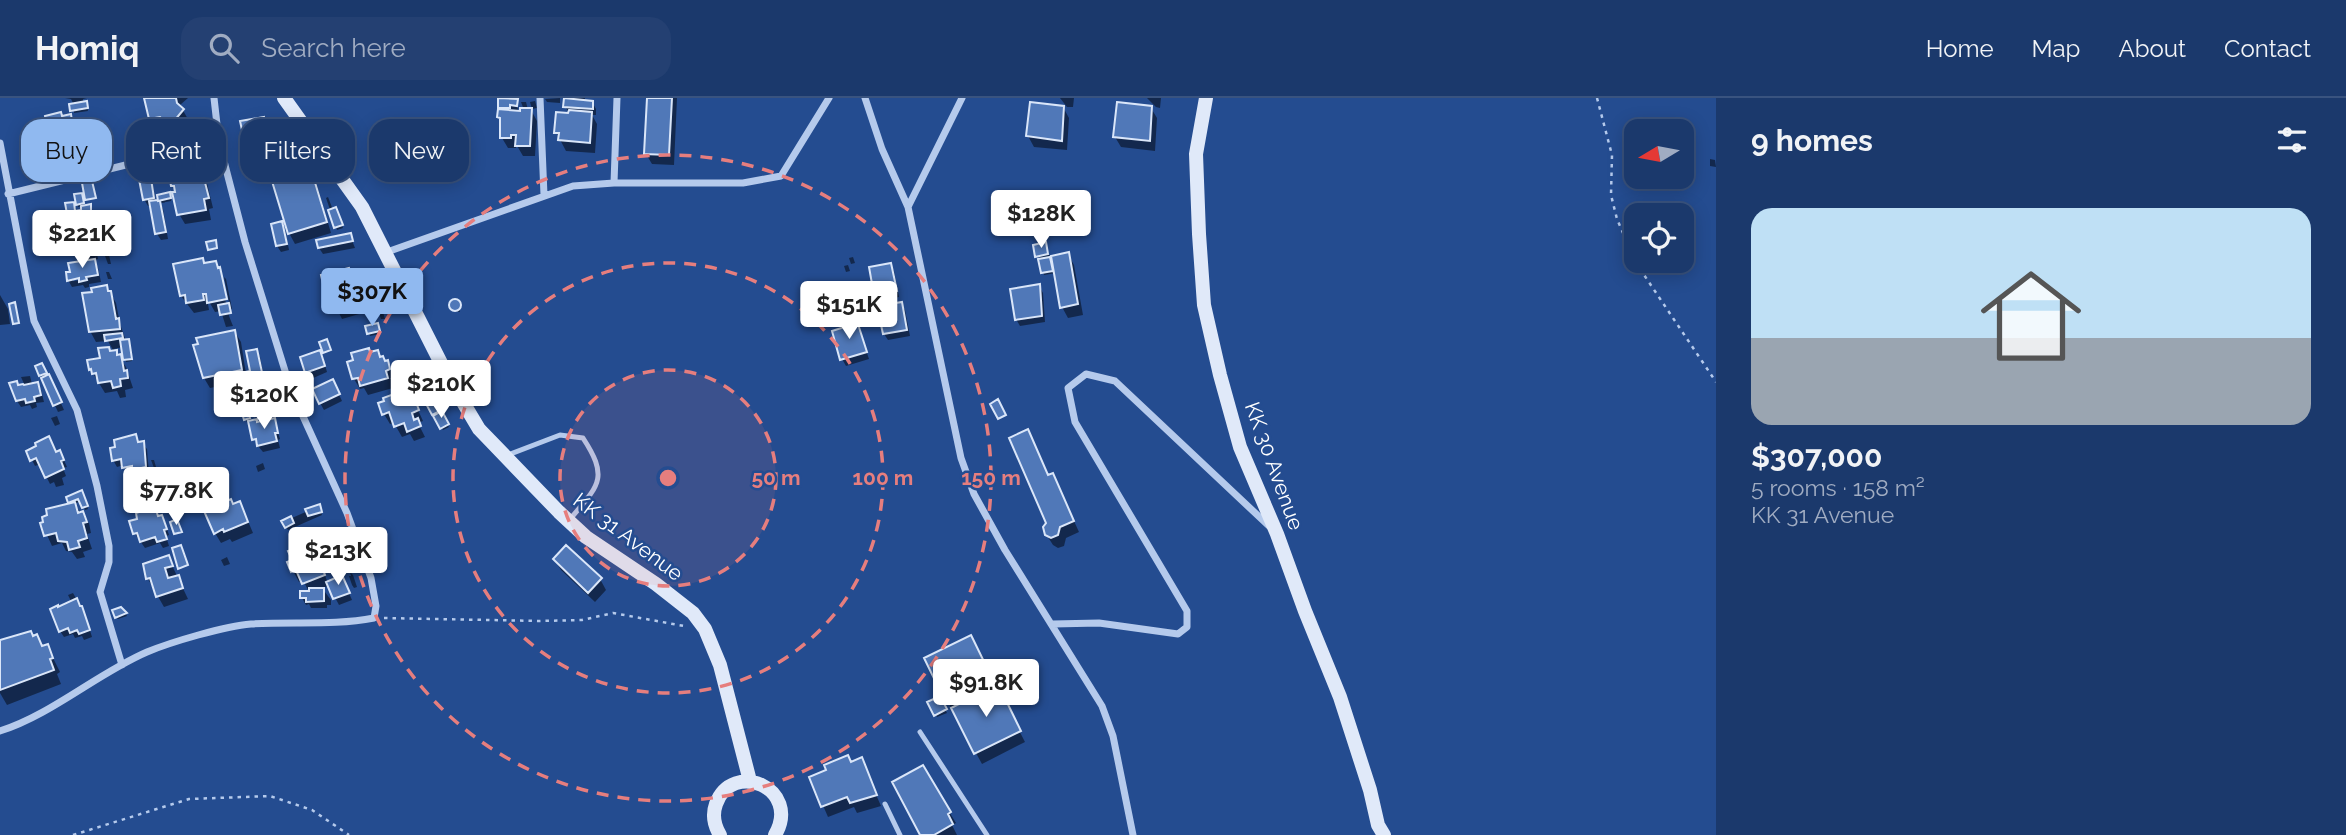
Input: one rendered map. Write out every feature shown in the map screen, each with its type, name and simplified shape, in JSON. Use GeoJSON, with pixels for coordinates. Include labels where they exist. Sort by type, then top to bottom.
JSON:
{"type":"FeatureCollection","features":[{"type":"Feature","properties":{"kind":"main road","name":"KK 31 Avenue"},"geometry":{"type":"LineString","coordinates":[[284,98],[362,207],[448,377],[479,429],[586,537],[656,584],[693,613],[705,629],[720,665],[750,781]]}},
{"type":"Feature","properties":{"kind":"main road","name":"KK 30 Avenue"},"geometry":{"type":"LineString","coordinates":[[1206,98],[1196,154],[1204,305],[1240,447],[1340,697],[1370,790],[1378,825],[1384,835]]}},
{"type":"Feature","properties":{"kind":"main road"},"geometry":{"type":"LineString","coordinates":[[716,833],[714,812],[719,796],[733,784],[750,781],[767,787],[778,800],[782,818],[776,835]]}},
{"type":"Feature","properties":{"kind":"street"},"geometry":{"type":"LineString","coordinates":[[214,98],[216,119]]}},
{"type":"Feature","properties":{"kind":"street"},"geometry":{"type":"LineString","coordinates":[[540,98],[544,195]]}},
{"type":"Feature","properties":{"kind":"street"},"geometry":{"type":"LineString","coordinates":[[614,183],[617,98]]}},
{"type":"Feature","properties":{"kind":"street"},"geometry":{"type":"LineString","coordinates":[[387,252],[573,186],[614,183],[743,183],[781,176],[829,98]]}},
{"type":"Feature","properties":{"kind":"street"},"geometry":{"type":"LineString","coordinates":[[865,98],[882,149],[908,207],[961,458],[974,495],[1102,706],[1110,726],[1133,835]]}},
{"type":"Feature","properties":{"kind":"street"},"geometry":{"type":"LineString","coordinates":[[908,207],[962,98]]}},
{"type":"Feature","properties":{"kind":"street"},"geometry":{"type":"LineString","coordinates":[[0,143],[34,321],[76,410],[97,486],[110,546],[109,562],[100,592],[122,665]]}},
{"type":"Feature","properties":{"kind":"street"},"geometry":{"type":"LineString","coordinates":[[8,194],[126,165]]}},
{"type":"Feature","properties":{"kind":"street"},"geometry":{"type":"LineString","coordinates":[[0,731],[22,722],[147,652],[185,639],[249,624],[346,624],[374,618],[376,606],[371,578],[347,513],[291,390],[245,242],[226,169]]}},
{"type":"Feature","properties":{"kind":"street"},"geometry":{"type":"LineString","coordinates":[[1053,624],[1099,623],[1178,634],[1187,627],[1187,611],[1075,422],[1068,388],[1086,374],[1115,381],[1277,534]]}},
{"type":"Feature","properties":{"kind":"lane"},"geometry":{"type":"LineString","coordinates":[[505,457],[560,435],[583,438],[600,471],[592,493],[568,521]]}},
{"type":"Feature","properties":{"kind":"lane"},"geometry":{"type":"LineString","coordinates":[[920,732],[987,835]]}},
{"type":"Feature","properties":{"kind":"lane"},"geometry":{"type":"LineString","coordinates":[[885,804],[900,835]]}},
{"type":"Feature","properties":{"kind":"path"},"geometry":{"type":"LineString","coordinates":[[1597,98],[1612,155],[1611,195],[1626,241],[1636,263],[1716,382]]}},
{"type":"Feature","properties":{"kind":"path"},"geometry":{"type":"LineString","coordinates":[[374,618],[540,621],[582,620],[613,613],[705,629]]}},
{"type":"Feature","properties":{"kind":"path"},"geometry":{"type":"LineString","coordinates":[[73,835],[189,799],[270,796],[312,810],[349,835]]}},
{"type":"Feature","properties":{"kind":"building"},"geometry":{"type":"Polygon","coordinates":[[[144,98],[176,98],[177,103],[184,109],[176,119],[149,119],[144,98]]]}},
{"type":"Feature","properties":{"kind":"building"},"geometry":{"type":"Polygon","coordinates":[[[498,98],[518,99],[517,106],[498,108],[498,98]]]}},
{"type":"Feature","properties":{"kind":"building"},"geometry":{"type":"Polygon","coordinates":[[[564,98],[593,101],[593,109],[563,107],[564,98]]]}},
{"type":"Feature","properties":{"kind":"building"},"geometry":{"type":"Polygon","coordinates":[[[647,98],[672,98],[669,155],[644,154],[647,98]]]}},
{"type":"Feature","properties":{"kind":"building"},"geometry":{"type":"Polygon","coordinates":[[[87,101],[88,108],[70,111],[69,104],[87,101]]]}},
{"type":"Feature","properties":{"kind":"building"},"geometry":{"type":"Polygon","coordinates":[[[1030,102],[1064,106],[1062,141],[1026,136],[1030,102]]]}},
{"type":"Feature","properties":{"kind":"building"},"geometry":{"type":"Polygon","coordinates":[[[1117,102],[1152,106],[1150,141],[1113,137],[1117,102]]]}},
{"type":"Feature","properties":{"kind":"building"},"geometry":{"type":"Polygon","coordinates":[[[520,108],[532,108],[530,146],[515,146],[516,135],[500,138],[498,109],[520,111],[520,108]]]}},
{"type":"Feature","properties":{"kind":"building"},"geometry":{"type":"Polygon","coordinates":[[[569,110],[592,112],[590,143],[558,140],[559,133],[554,133],[556,112],[568,113],[569,110]]]}},
{"type":"Feature","properties":{"kind":"building"},"geometry":{"type":"Polygon","coordinates":[[[61,112],[62,116],[71,114],[72,119],[46,119],[45,116],[61,112]]]}},
{"type":"Feature","properties":{"kind":"building"},"geometry":{"type":"Polygon","coordinates":[[[92,182],[96,198],[85,200],[82,183],[92,182]]]}},
{"type":"Feature","properties":{"kind":"building"},"geometry":{"type":"Polygon","coordinates":[[[140,182],[152,182],[154,198],[143,200],[140,182]]]}},
{"type":"Feature","properties":{"kind":"building"},"geometry":{"type":"Polygon","coordinates":[[[170,182],[205,182],[209,198],[204,199],[206,210],[177,215],[172,192],[175,192],[174,186],[171,186],[170,182]]]}},
{"type":"Feature","properties":{"kind":"building"},"geometry":{"type":"Polygon","coordinates":[[[272,182],[315,182],[327,222],[288,234],[272,182]]]}},
{"type":"Feature","properties":{"kind":"building"},"geometry":{"type":"Polygon","coordinates":[[[170,192],[171,198],[158,201],[157,195],[170,192]]]}},
{"type":"Feature","properties":{"kind":"building"},"geometry":{"type":"Polygon","coordinates":[[[82,193],[84,203],[76,205],[74,194],[82,193]]]}},
{"type":"Feature","properties":{"kind":"building"},"geometry":{"type":"Polygon","coordinates":[[[149,201],[160,201],[166,232],[155,234],[149,201]]]}},
{"type":"Feature","properties":{"kind":"building"},"geometry":{"type":"Polygon","coordinates":[[[74,202],[75,211],[81,210],[81,206],[91,204],[91,219],[96,236],[91,237],[93,249],[77,252],[76,242],[72,243],[70,236],[64,237],[62,227],[59,228],[57,216],[67,214],[65,203],[74,202]]]}},
{"type":"Feature","properties":{"kind":"building"},"geometry":{"type":"Polygon","coordinates":[[[336,207],[343,225],[334,228],[328,210],[336,207]]]}},
{"type":"Feature","properties":{"kind":"building"},"geometry":{"type":"Polygon","coordinates":[[[282,221],[287,244],[276,246],[271,224],[282,221]]]}},
{"type":"Feature","properties":{"kind":"building"},"geometry":{"type":"Polygon","coordinates":[[[351,233],[353,241],[318,248],[316,240],[351,233]]]}},
{"type":"Feature","properties":{"kind":"building"},"geometry":{"type":"Polygon","coordinates":[[[216,240],[217,248],[208,250],[206,242],[216,240]]]}},
{"type":"Feature","properties":{"kind":"building"},"geometry":{"type":"Polygon","coordinates":[[[1046,242],[1048,254],[1035,257],[1033,245],[1046,242]]]}},
{"type":"Feature","properties":{"kind":"building"},"geometry":{"type":"Polygon","coordinates":[[[1069,252],[1078,304],[1060,308],[1051,256],[1069,252]]]}},
{"type":"Feature","properties":{"kind":"building"},"geometry":{"type":"Polygon","coordinates":[[[1050,257],[1053,271],[1041,273],[1038,259],[1050,257]]]}},
{"type":"Feature","properties":{"kind":"building"},"geometry":{"type":"Polygon","coordinates":[[[203,258],[204,263],[216,261],[218,268],[220,267],[227,299],[207,303],[206,294],[203,294],[204,300],[186,303],[185,295],[180,296],[173,264],[203,258]]]}},
{"type":"Feature","properties":{"kind":"building"},"geometry":{"type":"Polygon","coordinates":[[[95,259],[98,275],[86,277],[87,280],[79,282],[79,278],[67,281],[66,272],[70,272],[68,263],[95,259]]]}},
{"type":"Feature","properties":{"kind":"building"},"geometry":{"type":"Polygon","coordinates":[[[891,263],[897,291],[874,295],[869,267],[891,263]]]}},
{"type":"Feature","properties":{"kind":"building"},"geometry":{"type":"Polygon","coordinates":[[[349,268],[353,284],[357,282],[361,302],[335,309],[333,301],[327,302],[321,275],[349,268]]]}},
{"type":"Feature","properties":{"kind":"building"},"geometry":{"type":"Polygon","coordinates":[[[1040,284],[1042,316],[1015,320],[1010,289],[1040,284]]]}},
{"type":"Feature","properties":{"kind":"building"},"geometry":{"type":"Polygon","coordinates":[[[107,285],[108,291],[111,291],[116,319],[119,318],[120,329],[89,332],[82,293],[107,285]]]}},
{"type":"Feature","properties":{"kind":"building"},"geometry":{"type":"Polygon","coordinates":[[[455,299],[461,305],[455,311],[449,305],[455,299]]]}},
{"type":"Feature","properties":{"kind":"building"},"geometry":{"type":"Polygon","coordinates":[[[15,302],[19,323],[13,324],[9,304],[15,302]]]}},
{"type":"Feature","properties":{"kind":"building"},"geometry":{"type":"Polygon","coordinates":[[[902,302],[907,330],[883,334],[877,306],[902,302]]]}},
{"type":"Feature","properties":{"kind":"building"},"geometry":{"type":"Polygon","coordinates":[[[229,303],[231,313],[220,315],[218,305],[229,303]]]}},
{"type":"Feature","properties":{"kind":"building"},"geometry":{"type":"Polygon","coordinates":[[[857,321],[867,352],[840,360],[832,331],[857,321]]]}},
{"type":"Feature","properties":{"kind":"building"},"geometry":{"type":"Polygon","coordinates":[[[378,323],[380,331],[367,334],[365,326],[378,323]]]}},
{"type":"Feature","properties":{"kind":"building"},"geometry":{"type":"Polygon","coordinates":[[[235,330],[242,370],[203,378],[193,345],[198,344],[196,338],[235,330]]]}},
{"type":"Feature","properties":{"kind":"building"},"geometry":{"type":"Polygon","coordinates":[[[122,333],[123,338],[105,341],[104,335],[122,333]]]}},
{"type":"Feature","properties":{"kind":"building"},"geometry":{"type":"Polygon","coordinates":[[[129,339],[132,359],[123,360],[120,340],[129,339]]]}},
{"type":"Feature","properties":{"kind":"building"},"geometry":{"type":"Polygon","coordinates":[[[327,339],[331,350],[323,353],[319,342],[327,339]]]}},
{"type":"Feature","properties":{"kind":"building"},"geometry":{"type":"Polygon","coordinates":[[[109,347],[110,351],[117,350],[117,355],[121,354],[128,378],[120,379],[121,386],[113,388],[111,381],[98,383],[96,373],[92,374],[91,369],[89,370],[87,360],[100,358],[98,348],[109,347]]]}},
{"type":"Feature","properties":{"kind":"building"},"geometry":{"type":"Polygon","coordinates":[[[369,348],[370,352],[378,350],[380,357],[388,360],[388,378],[360,386],[358,378],[352,379],[347,362],[353,360],[351,353],[369,348]]]}},
{"type":"Feature","properties":{"kind":"building"},"geometry":{"type":"Polygon","coordinates":[[[257,349],[263,377],[243,381],[241,373],[250,371],[246,351],[257,349]]]}},
{"type":"Feature","properties":{"kind":"building"},"geometry":{"type":"Polygon","coordinates":[[[320,350],[325,366],[305,373],[300,357],[320,350]]]}},
{"type":"Feature","properties":{"kind":"building"},"geometry":{"type":"Polygon","coordinates":[[[42,363],[47,373],[39,376],[35,366],[42,363]]]}},
{"type":"Feature","properties":{"kind":"building"},"geometry":{"type":"Polygon","coordinates":[[[49,374],[62,402],[53,406],[41,378],[49,374]]]}},
{"type":"Feature","properties":{"kind":"building"},"geometry":{"type":"Polygon","coordinates":[[[403,376],[407,387],[396,390],[392,379],[403,376]]]}},
{"type":"Feature","properties":{"kind":"building"},"geometry":{"type":"Polygon","coordinates":[[[333,379],[340,394],[319,404],[312,389],[333,379]]]}},
{"type":"Feature","properties":{"kind":"building"},"geometry":{"type":"Polygon","coordinates":[[[17,381],[18,385],[38,382],[41,395],[34,397],[35,401],[16,401],[9,383],[17,381]]]}},
{"type":"Feature","properties":{"kind":"building"},"geometry":{"type":"Polygon","coordinates":[[[426,382],[441,410],[432,415],[417,387],[426,382]]]}},
{"type":"Feature","properties":{"kind":"building"},"geometry":{"type":"Polygon","coordinates":[[[405,390],[408,399],[414,397],[419,410],[412,413],[414,420],[418,418],[421,426],[407,432],[404,423],[394,427],[389,412],[382,415],[378,403],[384,401],[383,398],[405,390]]]}},
{"type":"Feature","properties":{"kind":"building"},"geometry":{"type":"Polygon","coordinates":[[[269,398],[272,411],[255,416],[253,409],[257,408],[256,402],[269,398]]]}},
{"type":"Feature","properties":{"kind":"building"},"geometry":{"type":"Polygon","coordinates":[[[998,399],[1006,415],[998,419],[990,404],[998,399]]]}},
{"type":"Feature","properties":{"kind":"building"},"geometry":{"type":"Polygon","coordinates":[[[247,405],[250,418],[244,420],[240,406],[247,405]]]}},
{"type":"Feature","properties":{"kind":"building"},"geometry":{"type":"Polygon","coordinates":[[[442,411],[449,424],[440,429],[433,416],[442,411]]]}},
{"type":"Feature","properties":{"kind":"building"},"geometry":{"type":"Polygon","coordinates":[[[275,418],[277,441],[257,446],[256,439],[252,440],[248,421],[275,418]]]}},
{"type":"Feature","properties":{"kind":"building"},"geometry":{"type":"Polygon","coordinates":[[[1028,429],[1048,475],[1053,473],[1074,521],[1060,527],[1058,535],[1051,538],[1045,535],[1043,527],[1046,523],[1009,438],[1028,429]]]}},
{"type":"Feature","properties":{"kind":"building"},"geometry":{"type":"Polygon","coordinates":[[[136,434],[138,442],[144,441],[146,467],[132,470],[132,466],[122,468],[121,459],[112,461],[110,448],[115,447],[114,440],[136,434]]]}},
{"type":"Feature","properties":{"kind":"building"},"geometry":{"type":"Polygon","coordinates":[[[49,436],[56,452],[60,450],[64,469],[45,478],[36,458],[30,461],[26,451],[49,436]]]}},
{"type":"Feature","properties":{"kind":"building"},"geometry":{"type":"Polygon","coordinates":[[[82,490],[88,506],[82,508],[78,499],[68,503],[66,497],[82,490]]]}},
{"type":"Feature","properties":{"kind":"building"},"geometry":{"type":"Polygon","coordinates":[[[231,499],[233,504],[240,501],[248,522],[214,534],[204,511],[231,499]]]}},
{"type":"Feature","properties":{"kind":"building"},"geometry":{"type":"Polygon","coordinates":[[[75,502],[78,513],[83,511],[87,522],[83,523],[87,538],[78,541],[80,547],[69,550],[67,542],[58,541],[56,533],[44,536],[40,523],[43,522],[42,517],[47,515],[46,509],[75,502]]]}},
{"type":"Feature","properties":{"kind":"building"},"geometry":{"type":"Polygon","coordinates":[[[320,504],[322,512],[308,516],[305,509],[320,504]]]}},
{"type":"Feature","properties":{"kind":"building"},"geometry":{"type":"Polygon","coordinates":[[[155,507],[158,516],[162,515],[167,539],[157,542],[155,537],[140,542],[137,533],[133,534],[129,521],[137,519],[136,513],[155,507]]]}},
{"type":"Feature","properties":{"kind":"building"},"geometry":{"type":"Polygon","coordinates":[[[291,516],[294,523],[285,528],[281,521],[291,516]]]}},
{"type":"Feature","properties":{"kind":"building"},"geometry":{"type":"Polygon","coordinates":[[[177,519],[182,532],[174,534],[170,522],[177,519]]]}},
{"type":"Feature","properties":{"kind":"building"},"geometry":{"type":"Polygon","coordinates":[[[315,541],[322,555],[318,557],[325,575],[302,584],[296,570],[291,572],[287,562],[292,560],[288,551],[315,541]]]}},
{"type":"Feature","properties":{"kind":"building"},"geometry":{"type":"Polygon","coordinates":[[[181,545],[188,565],[178,569],[172,548],[181,545]]]}},
{"type":"Feature","properties":{"kind":"building"},"geometry":{"type":"Polygon","coordinates":[[[566,545],[602,578],[588,593],[553,559],[566,545]]]}},
{"type":"Feature","properties":{"kind":"building"},"geometry":{"type":"Polygon","coordinates":[[[169,555],[173,566],[165,568],[168,578],[179,575],[183,588],[156,597],[150,578],[146,579],[143,564],[169,555]]]}},
{"type":"Feature","properties":{"kind":"building"},"geometry":{"type":"Polygon","coordinates":[[[337,558],[340,568],[330,572],[326,563],[337,558]]]}},
{"type":"Feature","properties":{"kind":"building"},"geometry":{"type":"Polygon","coordinates":[[[342,575],[350,593],[333,599],[326,582],[342,575]]]}},
{"type":"Feature","properties":{"kind":"building"},"geometry":{"type":"Polygon","coordinates":[[[309,588],[324,588],[324,601],[306,602],[306,598],[300,598],[300,591],[309,591],[309,588]]]}},
{"type":"Feature","properties":{"kind":"building"},"geometry":{"type":"Polygon","coordinates":[[[77,598],[90,630],[79,634],[77,630],[70,633],[68,628],[59,632],[50,609],[77,598]]]}},
{"type":"Feature","properties":{"kind":"building"},"geometry":{"type":"Polygon","coordinates":[[[121,607],[127,613],[115,618],[112,610],[121,607]]]}},
{"type":"Feature","properties":{"kind":"building"},"geometry":{"type":"Polygon","coordinates":[[[31,631],[33,636],[37,634],[42,646],[48,644],[54,670],[0,690],[0,640],[31,631]]]}},
{"type":"Feature","properties":{"kind":"building"},"geometry":{"type":"Polygon","coordinates":[[[971,635],[992,678],[945,701],[924,658],[971,635]]]}},
{"type":"Feature","properties":{"kind":"building"},"geometry":{"type":"Polygon","coordinates":[[[998,684],[1021,731],[974,754],[951,708],[998,684]]]}},
{"type":"Feature","properties":{"kind":"building"},"geometry":{"type":"Polygon","coordinates":[[[940,696],[947,709],[934,716],[927,702],[940,696]]]}},
{"type":"Feature","properties":{"kind":"building"},"geometry":{"type":"Polygon","coordinates":[[[848,755],[851,762],[862,757],[877,795],[850,803],[847,797],[821,807],[809,777],[826,770],[824,765],[848,755]]]}},
{"type":"Feature","properties":{"kind":"building"},"geometry":{"type":"Polygon","coordinates":[[[923,765],[951,812],[948,814],[953,824],[934,835],[920,835],[892,782],[923,765]]]}}]}
